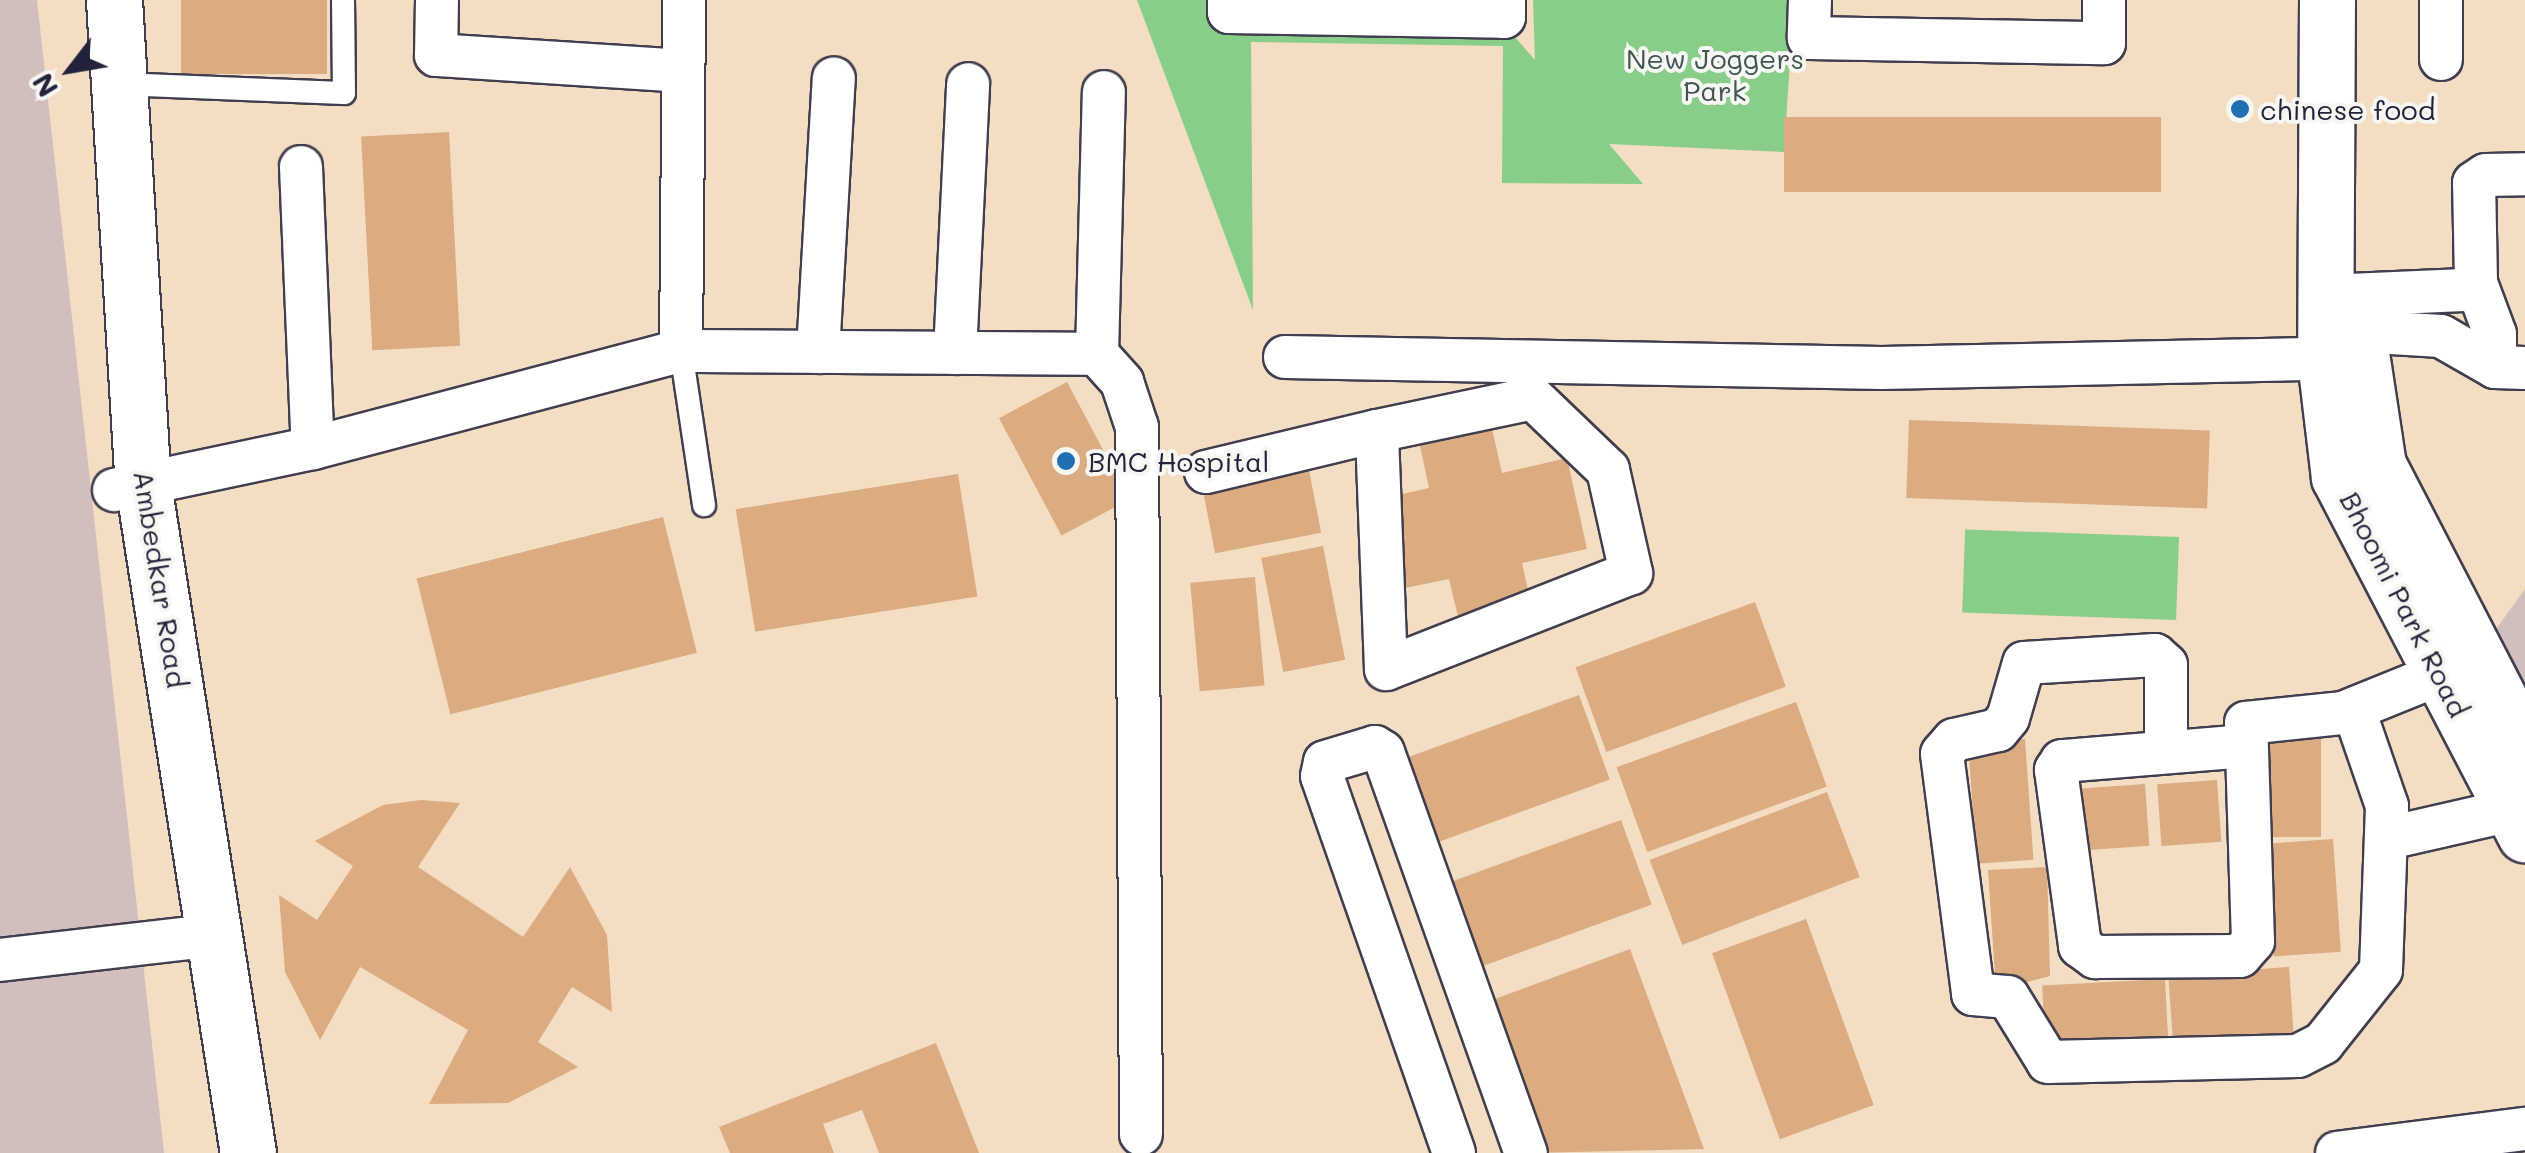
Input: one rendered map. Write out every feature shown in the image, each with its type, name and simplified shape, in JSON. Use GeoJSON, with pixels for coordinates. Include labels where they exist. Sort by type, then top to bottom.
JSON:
{"type":"FeatureCollection","features":[{"type":"Feature","properties":{"kind":"street","name":"Ambedkar Road"},"geometry":{"type":"LineString","coordinates":[[86,0],[129,487],[197,936],[216,1153]]}},
{"type":"Feature","properties":{"kind":"street","name":"Ambedkar Road"},"geometry":{"type":"LineString","coordinates":[[114,0],[129,487]]}},
{"type":"Feature","properties":{"kind":"street"},"geometry":{"type":"LineString","coordinates":[[437,0],[436,55],[682,71]]}},
{"type":"Feature","properties":{"kind":"street"},"geometry":{"type":"LineString","coordinates":[[681,351],[684,0]]}},
{"type":"Feature","properties":{"kind":"street"},"geometry":{"type":"LineString","coordinates":[[1229,0],[1229,12],[1504,16],[1504,0]]}},
{"type":"Feature","properties":{"kind":"street"},"geometry":{"type":"LineString","coordinates":[[1810,0],[1809,38],[2104,43],[2104,0]]}},
{"type":"Feature","properties":{"kind":"street"},"geometry":{"type":"LineString","coordinates":[[2441,0],[2441,58]]}},
{"type":"Feature","properties":{"kind":"street","name":"Bhoomi Park Road"},"geometry":{"type":"LineString","coordinates":[[2345,4],[2339,478],[2460,667],[2525,748]]}},
{"type":"Feature","properties":{"kind":"street"},"geometry":{"type":"LineString","coordinates":[[818,352],[834,78]]}},
{"type":"Feature","properties":{"kind":"street"},"geometry":{"type":"LineString","coordinates":[[955,353],[968,84]]}},
{"type":"Feature","properties":{"kind":"street"},"geometry":{"type":"LineString","coordinates":[[1104,92],[1097,354],[1122,382],[1137,427],[1142,1134]]}},
{"type":"Feature","properties":{"kind":"street"},"geometry":{"type":"LineString","coordinates":[[301,167],[313,448]]}},
{"type":"Feature","properties":{"kind":"street"},"geometry":{"type":"LineString","coordinates":[[2510,368],[2476,283],[2474,184],[2486,175],[2525,174]]}},
{"type":"Feature","properties":{"kind":"street"},"geometry":{"type":"LineString","coordinates":[[2342,328],[2476,283]]}},
{"type":"Feature","properties":{"kind":"street"},"geometry":{"type":"LineString","coordinates":[[1285,356],[1882,368],[2342,328],[2441,336],[2510,368]]}},
{"type":"Feature","properties":{"kind":"street"},"geometry":{"type":"LineString","coordinates":[[129,487],[313,448],[681,351],[1097,354]]}},
{"type":"Feature","properties":{"kind":"street"},"geometry":{"type":"LineString","coordinates":[[1461,414],[1464,358]]}},
{"type":"Feature","properties":{"kind":"street"},"geometry":{"type":"LineString","coordinates":[[1206,472],[1377,431],[1533,398],[1608,470],[1631,573],[1386,669],[1377,431]]}},
{"type":"Feature","properties":{"kind":"street"},"geometry":{"type":"LineString","coordinates":[[2166,752],[2166,665],[2155,655],[2024,664],[2008,718],[1998,730],[1954,740],[1942,754],[1973,994],[2008,998],[2048,1062],[2298,1056],[2323,1044],[2381,970],[2386,806],[2354,710]]}},
{"type":"Feature","properties":{"kind":"street"},"geometry":{"type":"LineString","coordinates":[[2246,746],[2062,761],[2056,770],[2080,946],[2095,957],[2240,956],[2252,941],[2246,723],[2256,718],[2354,710],[2460,667]]}},
{"type":"Feature","properties":{"kind":"street","name":"Bhoomi Park Road"},"geometry":{"type":"LineString","coordinates":[[2460,667],[2521,818]]}},
{"type":"Feature","properties":{"kind":"street"},"geometry":{"type":"LineString","coordinates":[[1454,1153],[1322,776],[1325,762],[1374,746],[1383,752],[1526,1153]]}},
{"type":"Feature","properties":{"kind":"street"},"geometry":{"type":"LineString","coordinates":[[2388,838],[2521,818]]}},
{"type":"Feature","properties":{"kind":"street","name":"Ambedkar Road"},"geometry":{"type":"LineString","coordinates":[[197,936],[248,1153]]}},
{"type":"Feature","properties":{"kind":"street"},"geometry":{"type":"LineString","coordinates":[[0,960],[197,936]]}},
{"type":"Feature","properties":{"kind":"street"},"geometry":{"type":"LineString","coordinates":[[2337,1153],[2525,1129]]}},
{"type":"Feature","properties":{"kind":"lane"},"geometry":{"type":"LineString","coordinates":[[118,84],[344,93],[344,0]]}},
{"type":"Feature","properties":{"kind":"lane"},"geometry":{"type":"LineString","coordinates":[[681,351],[704,505]]}},
{"type":"Feature","properties":{"kind":"shaded area"},"geometry":{"type":"Polygon","coordinates":[[[0,0],[37,0],[164,1153],[0,1153],[0,0]]]}},
{"type":"Feature","properties":{"kind":"shaded area"},"geometry":{"type":"Polygon","coordinates":[[[2525,589],[2525,699],[2491,636],[2525,589]]]}},
{"type":"Feature","properties":{"kind":"green space","name":"New Joggers Park"},"geometry":{"type":"Polygon","coordinates":[[[1137,0],[1482,0],[1535,60],[1533,0],[1794,0],[1784,152],[1609,144],[1643,184],[1502,183],[1503,46],[1251,42],[1253,310],[1137,0]]]}},
{"type":"Feature","properties":{"kind":"green space"},"geometry":{"type":"Polygon","coordinates":[[[1965,530],[2179,537],[2176,620],[1962,612],[1965,530]]]}},
{"type":"Feature","properties":{"kind":"building"},"geometry":{"type":"Polygon","coordinates":[[[181,0],[327,0],[327,74],[181,74],[181,0]]]}},
{"type":"Feature","properties":{"kind":"building"},"geometry":{"type":"Polygon","coordinates":[[[1784,117],[2161,117],[2161,192],[1784,192],[1784,117]]]}},
{"type":"Feature","properties":{"kind":"building"},"geometry":{"type":"Polygon","coordinates":[[[449,132],[460,346],[372,350],[361,137],[449,132]]]}},
{"type":"Feature","properties":{"kind":"building"},"geometry":{"type":"Polygon","coordinates":[[[1067,382],[1129,499],[1061,536],[999,418],[1067,382]]]}},
{"type":"Feature","properties":{"kind":"building"},"geometry":{"type":"Polygon","coordinates":[[[1488,411],[1502,473],[1567,458],[1587,549],[1522,563],[1532,608],[1460,625],[1449,579],[1405,588],[1385,498],[1429,488],[1416,427],[1488,411]]]}},
{"type":"Feature","properties":{"kind":"building"},"geometry":{"type":"Polygon","coordinates":[[[1909,420],[2210,431],[2207,508],[1906,498],[1909,420]]]}},
{"type":"Feature","properties":{"kind":"building"},"geometry":{"type":"Polygon","coordinates":[[[1308,465],[1321,533],[1215,553],[1202,486],[1308,465]]]}},
{"type":"Feature","properties":{"kind":"building"},"geometry":{"type":"Polygon","coordinates":[[[958,474],[977,596],[755,632],[736,509],[958,474]]]}},
{"type":"Feature","properties":{"kind":"building"},"geometry":{"type":"Polygon","coordinates":[[[663,517],[697,653],[450,714],[417,578],[663,517]]]}},
{"type":"Feature","properties":{"kind":"building"},"geometry":{"type":"Polygon","coordinates":[[[1323,546],[1345,660],[1283,672],[1261,558],[1323,546]]]}},
{"type":"Feature","properties":{"kind":"building"},"geometry":{"type":"Polygon","coordinates":[[[1255,577],[1264,686],[1200,691],[1190,583],[1255,577]]]}},
{"type":"Feature","properties":{"kind":"building"},"geometry":{"type":"Polygon","coordinates":[[[1755,602],[1786,687],[1606,752],[1576,667],[1755,602]]]}},
{"type":"Feature","properties":{"kind":"building"},"geometry":{"type":"Polygon","coordinates":[[[1579,695],[1610,780],[1430,845],[1400,760],[1579,695]]]}},
{"type":"Feature","properties":{"kind":"building"},"geometry":{"type":"Polygon","coordinates":[[[1796,702],[1827,787],[1647,852],[1617,767],[1796,702]]]}},
{"type":"Feature","properties":{"kind":"building"},"geometry":{"type":"Polygon","coordinates":[[[2321,722],[2321,837],[2264,837],[2253,727],[2321,722]]]}},
{"type":"Feature","properties":{"kind":"building"},"geometry":{"type":"Polygon","coordinates":[[[2025,739],[2033,860],[1977,864],[1968,743],[2025,739]]]}},
{"type":"Feature","properties":{"kind":"building"},"geometry":{"type":"Polygon","coordinates":[[[2217,780],[2221,842],[2161,846],[2157,784],[2217,780]]]}},
{"type":"Feature","properties":{"kind":"building"},"geometry":{"type":"Polygon","coordinates":[[[2145,784],[2149,846],[2081,851],[2077,789],[2145,784]]]}},
{"type":"Feature","properties":{"kind":"building"},"geometry":{"type":"Polygon","coordinates":[[[1827,792],[1860,877],[1682,945],[1650,860],[1827,792]]]}},
{"type":"Feature","properties":{"kind":"building"},"geometry":{"type":"Polygon","coordinates":[[[421,800],[460,803],[418,867],[523,937],[570,867],[607,935],[612,1012],[572,987],[538,1042],[578,1067],[508,1103],[429,1104],[468,1030],[360,967],[320,1040],[285,972],[279,895],[317,920],[353,866],[315,841],[383,805],[421,800]]]}},
{"type":"Feature","properties":{"kind":"building"},"geometry":{"type":"Polygon","coordinates":[[[1621,820],[1652,905],[1472,970],[1442,885],[1621,820]]]}},
{"type":"Feature","properties":{"kind":"building"},"geometry":{"type":"Polygon","coordinates":[[[2333,839],[2341,952],[2274,956],[2266,844],[2333,839]]]}},
{"type":"Feature","properties":{"kind":"building"},"geometry":{"type":"Polygon","coordinates":[[[2047,867],[2050,976],[1996,990],[1988,870],[2047,867]]]}},
{"type":"Feature","properties":{"kind":"building"},"geometry":{"type":"Polygon","coordinates":[[[1806,919],[1874,1105],[1780,1139],[1712,953],[1806,919]]]}},
{"type":"Feature","properties":{"kind":"building"},"geometry":{"type":"Polygon","coordinates":[[[1630,949],[1704,1149],[1530,1153],[1476,1006],[1630,949]]]}},
{"type":"Feature","properties":{"kind":"building"},"geometry":{"type":"Polygon","coordinates":[[[2289,967],[2294,1033],[2173,1041],[2168,975],[2289,967]]]}},
{"type":"Feature","properties":{"kind":"building"},"geometry":{"type":"Polygon","coordinates":[[[2165,979],[2168,1045],[2046,1051],[2042,985],[2165,979]]]}},
{"type":"Feature","properties":{"kind":"building"},"geometry":{"type":"Polygon","coordinates":[[[936,1043],[979,1153],[879,1153],[862,1110],[823,1124],[834,1153],[730,1153],[719,1127],[936,1043]]]}},
{"type":"Feature","properties":{"kind":"place","name":"chinese food"},"geometry":{"type":"Point","coordinates":[2240,109]}},
{"type":"Feature","properties":{"kind":"place","name":"BMC Hospital"},"geometry":{"type":"Point","coordinates":[1066,461]}}]}
